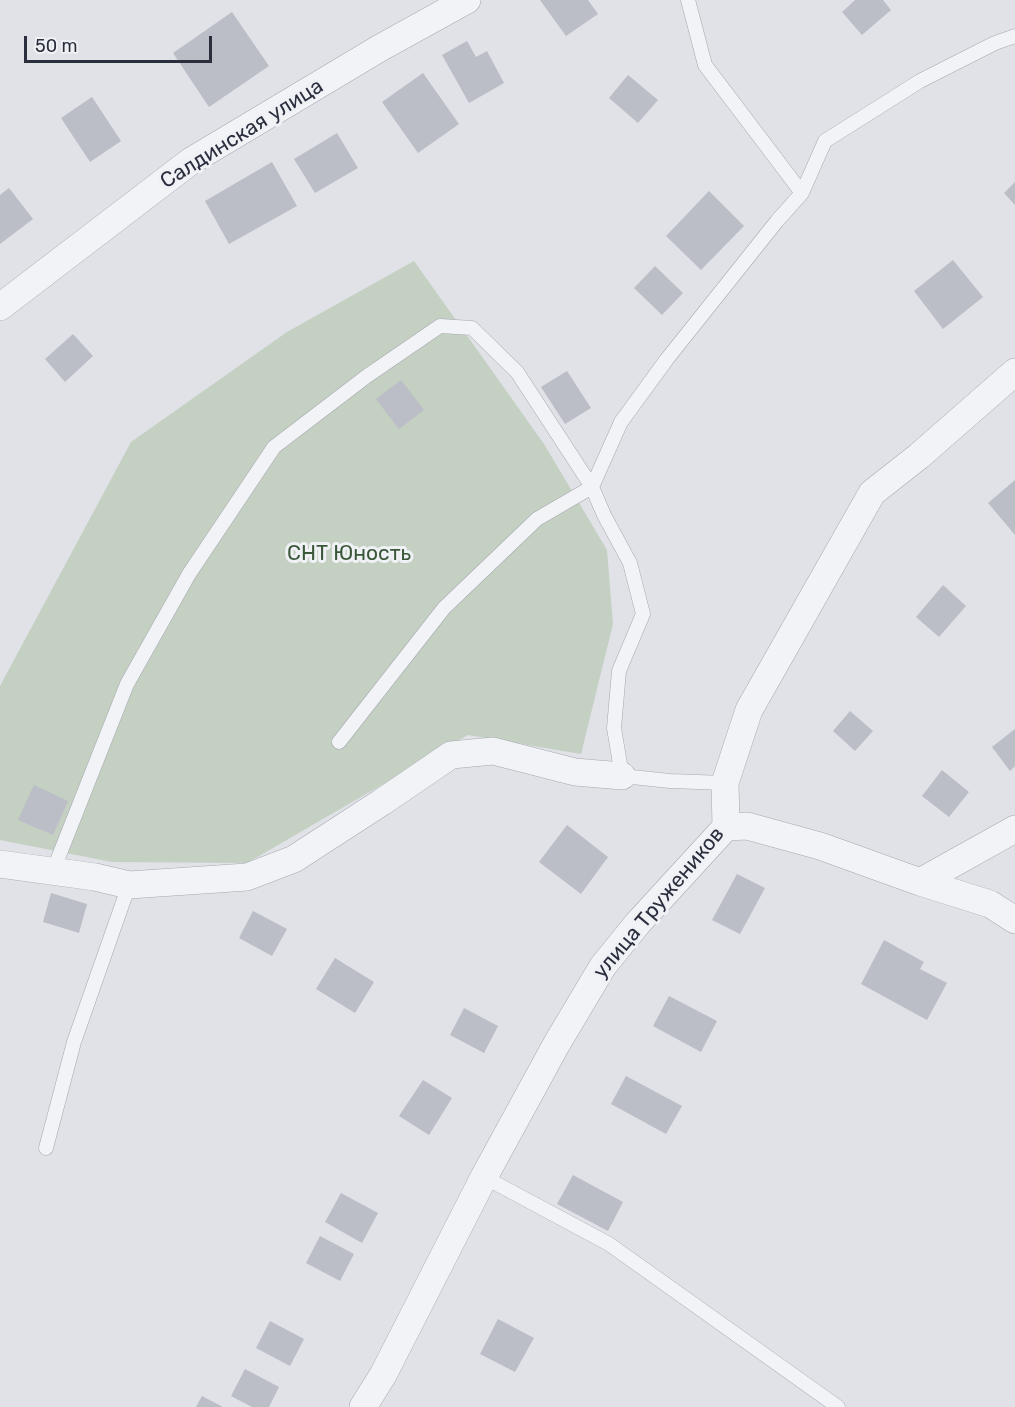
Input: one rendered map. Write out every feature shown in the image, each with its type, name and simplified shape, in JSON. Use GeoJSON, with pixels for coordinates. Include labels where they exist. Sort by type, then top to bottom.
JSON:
{"type":"FeatureCollection","features":[{"type":"Feature","properties":{"kind":"street","name":"Салдинская улица"},"geometry":{"type":"LineString","coordinates":[[0,307],[191,161],[380,48],[467,0]]}},
{"type":"Feature","properties":{"kind":"street","name":"улица Тружеников"},"geometry":{"type":"LineString","coordinates":[[363,1407],[383,1375],[484,1178],[556,1045],[603,966],[638,923],[726,827],[725,783],[748,710],[872,493],[919,456],[1015,372]]}},
{"type":"Feature","properties":{"kind":"street"},"geometry":{"type":"LineString","coordinates":[[0,864],[95,877],[129,885],[247,877],[294,859],[451,755],[493,751],[575,772],[622,776]]}},
{"type":"Feature","properties":{"kind":"street"},"geometry":{"type":"LineString","coordinates":[[726,827],[747,826],[820,846],[990,904],[1015,920]]}},
{"type":"Feature","properties":{"kind":"street"},"geometry":{"type":"LineString","coordinates":[[920,882],[1015,829]]}},
{"type":"Feature","properties":{"kind":"lane"},"geometry":{"type":"LineString","coordinates":[[688,0],[705,65],[802,193]]}},
{"type":"Feature","properties":{"kind":"lane"},"geometry":{"type":"LineString","coordinates":[[339,742],[444,608],[537,519],[592,487],[621,422],[667,359],[802,193],[825,141],[920,81],[994,43],[1015,36]]}},
{"type":"Feature","properties":{"kind":"lane"},"geometry":{"type":"LineString","coordinates":[[53,871],[127,684],[189,574],[274,447],[368,376],[440,326],[472,328],[517,372],[592,487],[630,563],[642,614],[619,671],[614,728],[622,776],[725,783]]}},
{"type":"Feature","properties":{"kind":"lane"},"geometry":{"type":"LineString","coordinates":[[46,1148],[74,1042],[129,885]]}},
{"type":"Feature","properties":{"kind":"lane"},"geometry":{"type":"LineString","coordinates":[[484,1178],[609,1244],[838,1407]]}},
{"type":"Feature","properties":{"kind":"green space","name":"СНТ Юность"},"geometry":{"type":"Polygon","coordinates":[[[414,261],[544,444],[607,550],[613,624],[581,754],[468,735],[247,863],[112,862],[0,840],[0,686],[131,442],[287,332],[414,261]]]}},
{"type":"Feature","properties":{"kind":"building"},"geometry":{"type":"Polygon","coordinates":[[[540,0],[588,0],[598,14],[566,36],[540,0]]]}},
{"type":"Feature","properties":{"kind":"building"},"geometry":{"type":"Polygon","coordinates":[[[855,0],[883,0],[891,10],[862,35],[842,12],[855,0]]]}},
{"type":"Feature","properties":{"kind":"building"},"geometry":{"type":"Polygon","coordinates":[[[232,12],[269,66],[209,107],[173,53],[232,12]]]}},
{"type":"Feature","properties":{"kind":"building"},"geometry":{"type":"Polygon","coordinates":[[[467,41],[476,57],[487,51],[504,83],[469,103],[442,55],[467,41]]]}},
{"type":"Feature","properties":{"kind":"building"},"geometry":{"type":"Polygon","coordinates":[[[423,73],[459,124],[418,153],[382,102],[423,73]]]}},
{"type":"Feature","properties":{"kind":"building"},"geometry":{"type":"Polygon","coordinates":[[[628,75],[658,100],[638,123],[609,98],[628,75]]]}},
{"type":"Feature","properties":{"kind":"building"},"geometry":{"type":"Polygon","coordinates":[[[92,97],[121,141],[90,162],[61,118],[92,97]]]}},
{"type":"Feature","properties":{"kind":"building"},"geometry":{"type":"Polygon","coordinates":[[[337,133],[358,168],[315,193],[294,159],[337,133]]]}},
{"type":"Feature","properties":{"kind":"building"},"geometry":{"type":"Polygon","coordinates":[[[272,162],[297,206],[229,244],[205,201],[272,162]]]}},
{"type":"Feature","properties":{"kind":"building"},"geometry":{"type":"Polygon","coordinates":[[[1015,182],[1015,205],[1004,193],[1015,182]]]}},
{"type":"Feature","properties":{"kind":"building"},"geometry":{"type":"Polygon","coordinates":[[[9,188],[33,219],[0,244],[0,195],[9,188]]]}},
{"type":"Feature","properties":{"kind":"building"},"geometry":{"type":"Polygon","coordinates":[[[709,191],[744,226],[701,270],[666,236],[709,191]]]}},
{"type":"Feature","properties":{"kind":"building"},"geometry":{"type":"Polygon","coordinates":[[[953,260],[983,297],[943,329],[914,291],[953,260]]]}},
{"type":"Feature","properties":{"kind":"building"},"geometry":{"type":"Polygon","coordinates":[[[655,266],[683,293],[662,315],[634,288],[655,266]]]}},
{"type":"Feature","properties":{"kind":"building"},"geometry":{"type":"Polygon","coordinates":[[[73,334],[93,356],[65,382],[45,359],[73,334]]]}},
{"type":"Feature","properties":{"kind":"building"},"geometry":{"type":"Polygon","coordinates":[[[567,371],[591,408],[565,424],[541,387],[567,371]]]}},
{"type":"Feature","properties":{"kind":"building"},"geometry":{"type":"Polygon","coordinates":[[[401,380],[424,410],[399,429],[376,399],[401,380]]]}},
{"type":"Feature","properties":{"kind":"building"},"geometry":{"type":"Polygon","coordinates":[[[1015,480],[1015,535],[988,503],[1015,480]]]}},
{"type":"Feature","properties":{"kind":"building"},"geometry":{"type":"Polygon","coordinates":[[[943,585],[966,606],[939,637],[916,617],[943,585]]]}},
{"type":"Feature","properties":{"kind":"building"},"geometry":{"type":"Polygon","coordinates":[[[850,711],[873,731],[855,751],[833,731],[850,711]]]}},
{"type":"Feature","properties":{"kind":"building"},"geometry":{"type":"Polygon","coordinates":[[[1015,729],[1015,766],[1010,771],[992,747],[1015,729]]]}},
{"type":"Feature","properties":{"kind":"building"},"geometry":{"type":"Polygon","coordinates":[[[942,770],[969,792],[949,817],[922,796],[942,770]]]}},
{"type":"Feature","properties":{"kind":"building"},"geometry":{"type":"Polygon","coordinates":[[[34,785],[68,801],[53,835],[18,820],[34,785]]]}},
{"type":"Feature","properties":{"kind":"building"},"geometry":{"type":"Polygon","coordinates":[[[567,825],[608,857],[581,894],[539,862],[567,825]]]}},
{"type":"Feature","properties":{"kind":"building"},"geometry":{"type":"Polygon","coordinates":[[[737,874],[765,888],[740,934],[712,920],[737,874]]]}},
{"type":"Feature","properties":{"kind":"building"},"geometry":{"type":"Polygon","coordinates":[[[51,893],[87,904],[79,933],[43,922],[51,893]]]}},
{"type":"Feature","properties":{"kind":"building"},"geometry":{"type":"Polygon","coordinates":[[[253,911],[287,929],[272,956],[239,938],[253,911]]]}},
{"type":"Feature","properties":{"kind":"building"},"geometry":{"type":"Polygon","coordinates":[[[884,940],[924,962],[920,969],[947,983],[927,1020],[861,984],[884,940]]]}},
{"type":"Feature","properties":{"kind":"building"},"geometry":{"type":"Polygon","coordinates":[[[335,958],[374,982],[355,1013],[316,989],[335,958]]]}},
{"type":"Feature","properties":{"kind":"building"},"geometry":{"type":"Polygon","coordinates":[[[669,996],[717,1021],[701,1052],[653,1026],[669,996]]]}},
{"type":"Feature","properties":{"kind":"building"},"geometry":{"type":"Polygon","coordinates":[[[464,1008],[498,1026],[484,1053],[450,1035],[464,1008]]]}},
{"type":"Feature","properties":{"kind":"building"},"geometry":{"type":"Polygon","coordinates":[[[626,1076],[682,1106],[666,1134],[611,1104],[626,1076]]]}},
{"type":"Feature","properties":{"kind":"building"},"geometry":{"type":"Polygon","coordinates":[[[423,1080],[452,1098],[429,1135],[399,1116],[423,1080]]]}},
{"type":"Feature","properties":{"kind":"building"},"geometry":{"type":"Polygon","coordinates":[[[573,1175],[623,1202],[608,1231],[557,1204],[573,1175]]]}},
{"type":"Feature","properties":{"kind":"building"},"geometry":{"type":"Polygon","coordinates":[[[341,1193],[378,1213],[362,1243],[325,1222],[341,1193]]]}},
{"type":"Feature","properties":{"kind":"building"},"geometry":{"type":"Polygon","coordinates":[[[320,1236],[354,1254],[340,1281],[306,1263],[320,1236]]]}},
{"type":"Feature","properties":{"kind":"building"},"geometry":{"type":"Polygon","coordinates":[[[498,1319],[534,1338],[515,1372],[480,1354],[498,1319]]]}},
{"type":"Feature","properties":{"kind":"building"},"geometry":{"type":"Polygon","coordinates":[[[270,1321],[304,1339],[290,1366],[256,1348],[270,1321]]]}},
{"type":"Feature","properties":{"kind":"building"},"geometry":{"type":"Polygon","coordinates":[[[245,1369],[279,1387],[269,1407],[252,1407],[231,1396],[245,1369]]]}},
{"type":"Feature","properties":{"kind":"building"},"geometry":{"type":"Polygon","coordinates":[[[202,1396],[223,1407],[196,1407],[202,1396]]]}}]}
